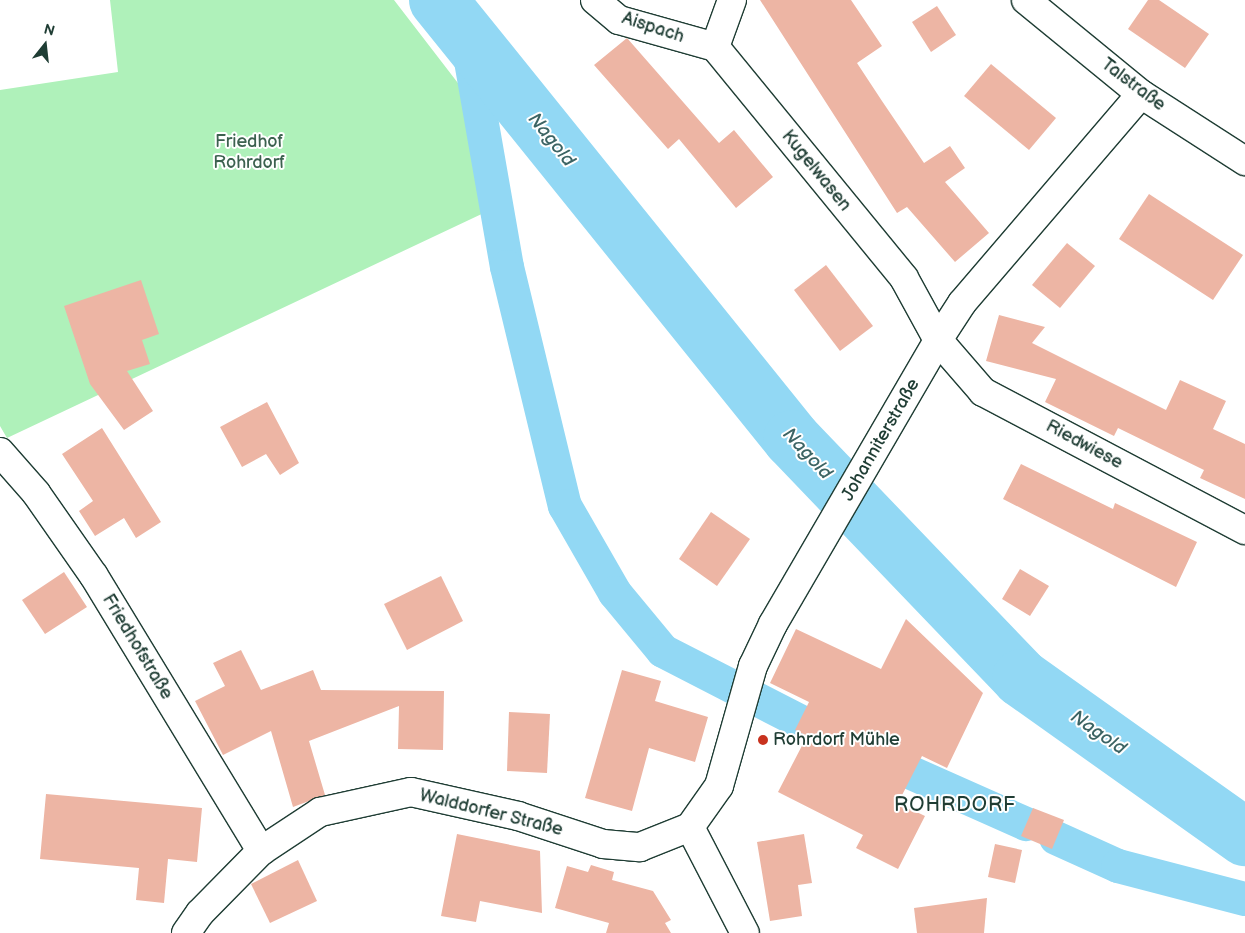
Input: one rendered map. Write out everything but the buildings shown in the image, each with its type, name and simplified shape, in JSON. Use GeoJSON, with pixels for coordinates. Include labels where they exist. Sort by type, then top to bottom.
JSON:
{"type":"FeatureCollection","features":[{"type":"Feature","properties":{"kind":"street","name":"Aispach"},"geometry":{"type":"LineString","coordinates":[[595,0],[619,20],[716,47]]}},
{"type":"Feature","properties":{"kind":"street"},"geometry":{"type":"LineString","coordinates":[[716,47],[732,0]]}},
{"type":"Feature","properties":{"kind":"street","name":"Talstraße"},"geometry":{"type":"LineString","coordinates":[[1026,0],[1141,94],[1245,161]]}},
{"type":"Feature","properties":{"kind":"street","name":"Kugelwasen"},"geometry":{"type":"LineString","coordinates":[[716,47],[904,278],[938,340]]}},
{"type":"Feature","properties":{"kind":"street","name":"Johanniterstraße"},"geometry":{"type":"LineString","coordinates":[[690,827],[719,786],[753,666],[773,624],[825,539],[938,340],[962,304],[1141,94]]}},
{"type":"Feature","properties":{"kind":"street","name":"Riedwiese"},"geometry":{"type":"LineString","coordinates":[[938,340],[984,392],[1245,530]]}},
{"type":"Feature","properties":{"kind":"street","name":"Friedhofstraße"},"geometry":{"type":"LineString","coordinates":[[0,452],[36,493],[94,576],[262,851]]}},
{"type":"Feature","properties":{"kind":"street","name":"Walddorfer Straße"},"geometry":{"type":"LineString","coordinates":[[186,933],[200,912],[262,851],[320,812],[411,792],[518,816],[603,844],[640,847],[690,827]]}},
{"type":"Feature","properties":{"kind":"street"},"geometry":{"type":"LineString","coordinates":[[690,827],[745,933]]}},
{"type":"Feature","properties":{"kind":"green space","name":"Friedhof Rohrdorf"},"geometry":{"type":"Polygon","coordinates":[[[110,0],[394,0],[471,100],[488,211],[7,438],[0,426],[0,90],[118,72],[110,0]]]}},
{"type":"Feature","properties":{"kind":"waterway","name":"Nagold"},"geometry":{"type":"LineString","coordinates":[[438,0],[792,439],[1021,678],[1245,837]]}},
{"type":"Feature","properties":{"kind":"waterway"},"geometry":{"type":"LineString","coordinates":[[467,38],[507,267],[565,506],[615,593],[663,651],[799,721]]}},
{"type":"Feature","properties":{"kind":"waterway"},"geometry":{"type":"LineString","coordinates":[[871,755],[1026,824]]}},
{"type":"Feature","properties":{"kind":"waterway"},"geometry":{"type":"LineString","coordinates":[[1056,838],[1118,866],[1245,899]]}},
{"type":"Feature","properties":{"kind":"place","name":"Rohrdorf Mühle"},"geometry":{"type":"Point","coordinates":[763,740]}},
{"type":"Feature","properties":{"kind":"district","name":"ROHRDORF"},"geometry":{"type":"Point","coordinates":[955,805]}}]}
